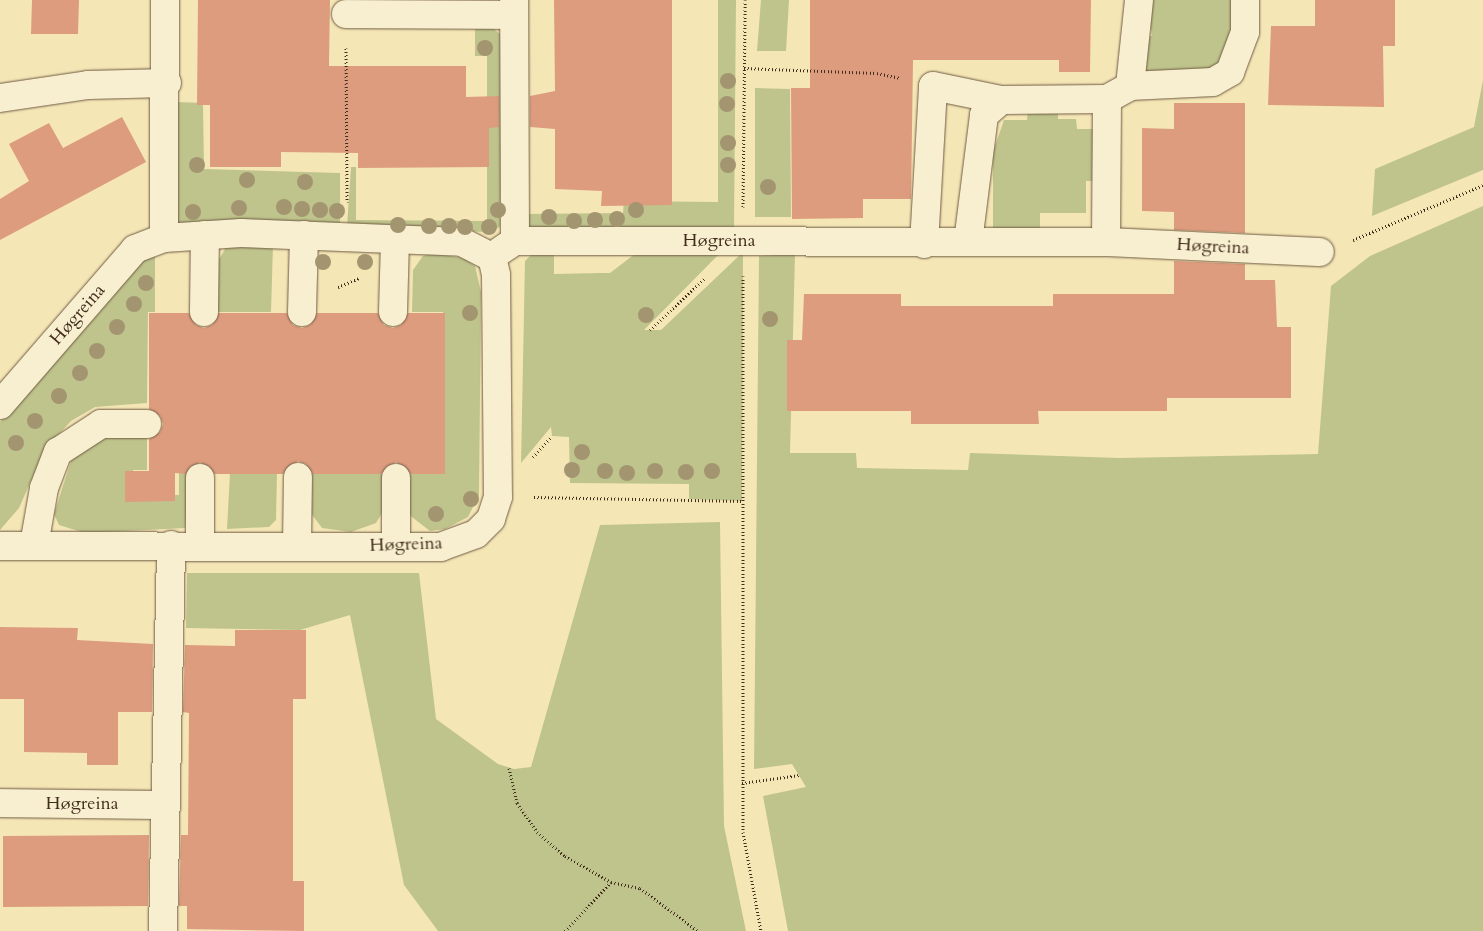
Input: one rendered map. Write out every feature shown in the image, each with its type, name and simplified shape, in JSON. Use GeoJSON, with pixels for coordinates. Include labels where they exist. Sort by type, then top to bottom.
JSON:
{"type":"FeatureCollection","features":[{"type":"Feature","properties":{"kind":"street"},"geometry":{"type":"LineString","coordinates":[[164,238],[167,83],[166,0]]}},
{"type":"Feature","properties":{"kind":"street"},"geometry":{"type":"LineString","coordinates":[[1130,86],[1139,0]]}},
{"type":"Feature","properties":{"kind":"street"},"geometry":{"type":"LineString","coordinates":[[924,244],[933,86],[1001,100],[1107,99],[1130,86],[1212,82],[1230,72],[1242,46],[1245,0]]}},
{"type":"Feature","properties":{"kind":"street"},"geometry":{"type":"LineString","coordinates":[[346,14],[514,8],[514,241],[492,257]]}},
{"type":"Feature","properties":{"kind":"street"},"geometry":{"type":"LineString","coordinates":[[0,98],[88,85],[167,83]]}},
{"type":"Feature","properties":{"kind":"street"},"geometry":{"type":"LineString","coordinates":[[1106,242],[1107,99]]}},
{"type":"Feature","properties":{"kind":"street"},"geometry":{"type":"LineString","coordinates":[[968,242],[984,115],[1001,100]]}},
{"type":"Feature","properties":{"kind":"street"},"geometry":{"type":"LineString","coordinates":[[204,312],[205,235]]}},
{"type":"Feature","properties":{"kind":"street","name":"Høgreina"},"geometry":{"type":"LineString","coordinates":[[0,405],[135,249],[164,238],[205,235],[304,235],[462,242],[492,257],[496,275],[498,497],[491,519],[476,534],[441,547],[0,546]]}},
{"type":"Feature","properties":{"kind":"street"},"geometry":{"type":"LineString","coordinates":[[302,312],[304,235]]}},
{"type":"Feature","properties":{"kind":"street"},"geometry":{"type":"LineString","coordinates":[[393,312],[395,239]]}},
{"type":"Feature","properties":{"kind":"street","name":"Høgreina"},"geometry":{"type":"LineString","coordinates":[[514,241],[743,240],[924,244],[968,242],[1106,242],[1320,252]]}},
{"type":"Feature","properties":{"kind":"street"},"geometry":{"type":"LineString","coordinates":[[34,545],[44,488],[58,452],[101,424],[147,424]]}},
{"type":"Feature","properties":{"kind":"street"},"geometry":{"type":"LineString","coordinates":[[296,546],[298,477]]}},
{"type":"Feature","properties":{"kind":"street"},"geometry":{"type":"LineString","coordinates":[[200,478],[200,546]]}},
{"type":"Feature","properties":{"kind":"street"},"geometry":{"type":"LineString","coordinates":[[396,478],[396,547]]}},
{"type":"Feature","properties":{"kind":"street"},"geometry":{"type":"LineString","coordinates":[[164,931],[170,545]]}},
{"type":"Feature","properties":{"kind":"street","name":"Høgreina"},"geometry":{"type":"LineString","coordinates":[[0,803],[165,804]]}},
{"type":"Feature","properties":{"kind":"path"},"geometry":{"type":"LineString","coordinates":[[745,0],[742,832],[762,931]]}},
{"type":"Feature","properties":{"kind":"path"},"geometry":{"type":"LineString","coordinates":[[346,14],[347,237]]}},
{"type":"Feature","properties":{"kind":"path"},"geometry":{"type":"LineString","coordinates":[[744,68],[878,73],[933,86]]}},
{"type":"Feature","properties":{"kind":"path"},"geometry":{"type":"LineString","coordinates":[[1320,252],[1390,227],[1483,185]]}},
{"type":"Feature","properties":{"kind":"path"},"geometry":{"type":"LineString","coordinates":[[650,330],[743,240]]}},
{"type":"Feature","properties":{"kind":"path"},"geometry":{"type":"LineString","coordinates":[[498,497],[742,501]]}},
{"type":"Feature","properties":{"kind":"path"},"geometry":{"type":"LineString","coordinates":[[509,768],[517,803],[537,832],[565,856],[611,882],[640,888],[698,931]]}},
{"type":"Feature","properties":{"kind":"path"},"geometry":{"type":"LineString","coordinates":[[742,783],[799,775]]}},
{"type":"Feature","properties":{"kind":"path"},"geometry":{"type":"LineString","coordinates":[[565,931],[611,882]]}},
{"type":"Feature","properties":{"kind":"green space"},"geometry":{"type":"Polygon","coordinates":[[[718,0],[736,0],[734,229],[522,229],[523,214],[623,213],[624,201],[718,202],[718,0]]]}},
{"type":"Feature","properties":{"kind":"green space"},"geometry":{"type":"Polygon","coordinates":[[[761,0],[789,0],[786,51],[757,51],[761,0]]]}},
{"type":"Feature","properties":{"kind":"green space"},"geometry":{"type":"Polygon","coordinates":[[[1149,0],[1231,0],[1231,52],[1211,73],[1146,71],[1147,36],[1152,36],[1151,29],[1144,28],[1149,0]]]}},
{"type":"Feature","properties":{"kind":"green space"},"geometry":{"type":"Polygon","coordinates":[[[475,28],[494,29],[503,37],[500,227],[488,232],[347,227],[351,167],[356,167],[356,220],[487,221],[487,56],[475,56],[475,28]]]}},
{"type":"Feature","properties":{"kind":"green space"},"geometry":{"type":"Polygon","coordinates":[[[1483,80],[1483,170],[1372,216],[1375,169],[1474,127],[1483,80]]]}},
{"type":"Feature","properties":{"kind":"green space"},"geometry":{"type":"Polygon","coordinates":[[[755,88],[790,89],[791,217],[755,217],[755,88]]]}},
{"type":"Feature","properties":{"kind":"green space"},"geometry":{"type":"Polygon","coordinates":[[[177,102],[203,103],[204,169],[340,173],[340,227],[174,225],[177,102]]]}},
{"type":"Feature","properties":{"kind":"green space"},"geometry":{"type":"Polygon","coordinates":[[[1028,108],[1058,109],[1058,119],[1076,119],[1077,129],[1095,129],[1095,181],[1086,181],[1086,213],[1040,213],[1040,232],[993,232],[993,152],[1004,120],[1027,120],[1028,108]]]}},
{"type":"Feature","properties":{"kind":"green space"},"geometry":{"type":"Polygon","coordinates":[[[1483,206],[1483,931],[788,931],[763,796],[806,787],[792,764],[754,769],[759,256],[795,254],[790,453],[856,453],[857,468],[968,470],[970,453],[1119,458],[1318,454],[1331,286],[1370,256],[1483,206]]]}},
{"type":"Feature","properties":{"kind":"green space"},"geometry":{"type":"Polygon","coordinates":[[[228,244],[273,245],[271,312],[217,312],[217,263],[228,244]]]}},
{"type":"Feature","properties":{"kind":"green space"},"geometry":{"type":"Polygon","coordinates":[[[724,249],[644,330],[661,330],[743,252],[742,501],[689,499],[689,484],[570,483],[569,437],[552,436],[551,427],[521,463],[525,261],[535,251],[554,250],[554,274],[610,273],[640,250],[724,249]]]}},
{"type":"Feature","properties":{"kind":"green space"},"geometry":{"type":"Polygon","coordinates":[[[155,252],[155,312],[148,312],[147,403],[95,407],[71,421],[45,449],[19,508],[0,530],[0,422],[139,259],[155,252]]]}},
{"type":"Feature","properties":{"kind":"green space"},"geometry":{"type":"Polygon","coordinates":[[[432,253],[463,258],[475,266],[481,292],[479,495],[468,517],[445,529],[430,531],[408,514],[407,473],[443,473],[443,312],[412,312],[413,270],[423,256],[432,253]]]}},
{"type":"Feature","properties":{"kind":"green space"},"geometry":{"type":"Polygon","coordinates":[[[104,437],[147,437],[147,470],[133,470],[133,495],[179,495],[179,473],[189,473],[185,528],[85,533],[59,525],[54,514],[72,458],[104,437]]]}},
{"type":"Feature","properties":{"kind":"green space"},"geometry":{"type":"Polygon","coordinates":[[[230,473],[277,473],[276,520],[269,527],[227,529],[230,473]]]}},
{"type":"Feature","properties":{"kind":"green space"},"geometry":{"type":"Polygon","coordinates":[[[308,473],[385,474],[382,513],[376,523],[351,532],[322,528],[307,508],[308,473]]]}},
{"type":"Feature","properties":{"kind":"green space"},"geometry":{"type":"Polygon","coordinates":[[[720,522],[724,826],[746,931],[438,931],[404,885],[350,615],[300,630],[186,628],[187,573],[419,573],[436,719],[498,764],[514,769],[531,767],[600,525],[720,522]]]}},
{"type":"Feature","properties":{"kind":"building"},"geometry":{"type":"Polygon","coordinates":[[[32,0],[79,0],[78,34],[31,34],[32,0]]]}},
{"type":"Feature","properties":{"kind":"building"},"geometry":{"type":"Polygon","coordinates":[[[198,0],[330,0],[329,66],[466,66],[466,97],[499,96],[499,127],[489,128],[489,167],[358,168],[358,153],[281,152],[281,167],[210,167],[210,105],[197,105],[198,0]]]}},
{"type":"Feature","properties":{"kind":"building"},"geometry":{"type":"Polygon","coordinates":[[[554,0],[672,0],[672,205],[601,206],[602,191],[555,189],[555,129],[530,127],[530,96],[555,91],[554,0]]]}},
{"type":"Feature","properties":{"kind":"building"},"geometry":{"type":"Polygon","coordinates":[[[810,0],[1091,0],[1090,72],[1059,72],[1059,60],[913,60],[911,199],[863,199],[863,218],[792,219],[791,88],[810,88],[810,0]]]}},
{"type":"Feature","properties":{"kind":"building"},"geometry":{"type":"Polygon","coordinates":[[[1315,0],[1395,0],[1395,46],[1383,46],[1384,107],[1268,105],[1271,26],[1315,26],[1315,0]]]}},
{"type":"Feature","properties":{"kind":"building"},"geometry":{"type":"Polygon","coordinates":[[[1174,103],[1245,103],[1245,233],[1174,230],[1174,212],[1142,211],[1142,128],[1174,129],[1174,103]]]}},
{"type":"Feature","properties":{"kind":"building"},"geometry":{"type":"Polygon","coordinates":[[[122,117],[146,162],[0,240],[0,199],[29,181],[9,144],[49,123],[63,148],[122,117]]]}},
{"type":"Feature","properties":{"kind":"building"},"geometry":{"type":"Polygon","coordinates":[[[1174,261],[1245,264],[1245,280],[1275,280],[1277,327],[1291,327],[1291,398],[1167,398],[1167,411],[1038,411],[1039,424],[911,424],[911,411],[787,411],[787,340],[802,340],[804,294],[901,294],[901,306],[1053,306],[1053,294],[1174,294],[1174,261]]]}},
{"type":"Feature","properties":{"kind":"building"},"geometry":{"type":"Polygon","coordinates":[[[149,313],[189,313],[196,325],[204,328],[212,325],[219,313],[287,313],[293,325],[302,328],[310,325],[317,313],[378,313],[384,325],[393,328],[401,325],[408,313],[445,313],[445,474],[411,474],[396,462],[381,474],[313,474],[306,464],[298,461],[283,474],[214,474],[200,462],[186,474],[175,473],[175,501],[125,502],[125,471],[149,471],[149,439],[160,432],[163,424],[160,416],[149,409],[149,313]]]}},
{"type":"Feature","properties":{"kind":"building"},"geometry":{"type":"Polygon","coordinates":[[[0,627],[78,628],[77,640],[153,644],[152,712],[118,712],[118,765],[87,765],[87,753],[24,752],[24,699],[0,699],[0,627]]]}},
{"type":"Feature","properties":{"kind":"building"},"geometry":{"type":"Polygon","coordinates":[[[235,630],[306,630],[306,699],[293,699],[293,881],[304,881],[304,931],[187,929],[187,906],[179,906],[181,835],[188,835],[189,713],[183,712],[185,645],[235,646],[235,630]]]}},
{"type":"Feature","properties":{"kind":"building"},"geometry":{"type":"Polygon","coordinates":[[[149,835],[148,906],[3,907],[3,836],[149,835]]]}}]}
